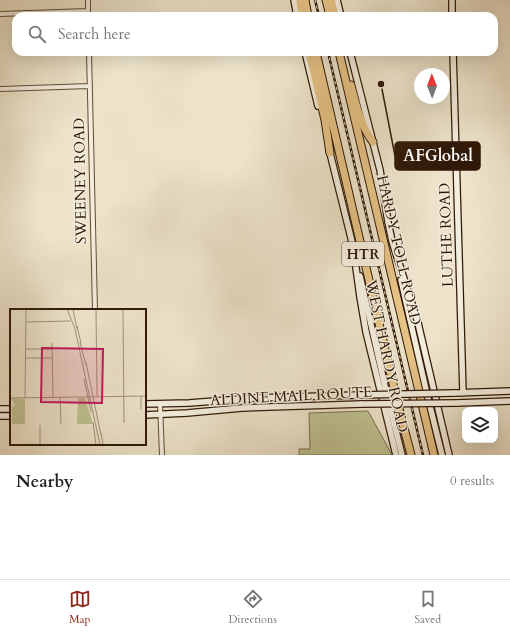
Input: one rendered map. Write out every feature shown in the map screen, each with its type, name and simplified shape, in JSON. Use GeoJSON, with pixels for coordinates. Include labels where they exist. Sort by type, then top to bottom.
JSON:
{"type":"FeatureCollection","features":[{"type":"Feature","properties":{"kind":"highway"},"geometry":{"type":"LineString","coordinates":[[300,0],[302,12]]}},
{"type":"Feature","properties":{"kind":"highway"},"geometry":{"type":"LineString","coordinates":[[304,0],[307,12]]}},
{"type":"Feature","properties":{"kind":"highway"},"geometry":{"type":"LineString","coordinates":[[326,0],[329,12]]}},
{"type":"Feature","properties":{"kind":"highway"},"geometry":{"type":"LineString","coordinates":[[331,0],[334,12]]}},
{"type":"Feature","properties":{"kind":"highway"},"geometry":{"type":"LineString","coordinates":[[309,56],[330,153]]}},
{"type":"Feature","properties":{"kind":"highway","name":"HTR"},"geometry":{"type":"LineString","coordinates":[[317,56],[411,455]]}},
{"type":"Feature","properties":{"kind":"highway","name":"HARDY TOLL ROAD"},"geometry":{"type":"LineString","coordinates":[[340,56],[434,455]]}},
{"type":"Feature","properties":{"kind":"highway"},"geometry":{"type":"LineString","coordinates":[[345,56],[352,88],[361,117],[368,136],[373,142]]}},
{"type":"Feature","properties":{"kind":"main road"},"geometry":{"type":"LineString","coordinates":[[294,0],[296,12]]}},
{"type":"Feature","properties":{"kind":"main road"},"geometry":{"type":"LineString","coordinates":[[337,0],[340,12]]}},
{"type":"Feature","properties":{"kind":"main road"},"geometry":{"type":"LineString","coordinates":[[452,0],[452,12]]}},
{"type":"Feature","properties":{"kind":"main road","name":"WEST HARDY ROAD"},"geometry":{"type":"LineString","coordinates":[[306,56],[353,246],[366,332],[396,455]]}},
{"type":"Feature","properties":{"kind":"main road"},"geometry":{"type":"LineString","coordinates":[[351,56],[380,170],[392,241],[442,455]]}},
{"type":"Feature","properties":{"kind":"main road","name":"LUTHE ROAD"},"geometry":{"type":"LineString","coordinates":[[453,56],[463,393]]}},
{"type":"Feature","properties":{"kind":"main road"},"geometry":{"type":"LineString","coordinates":[[392,241],[418,323],[449,455]]}},
{"type":"Feature","properties":{"kind":"main road"},"geometry":{"type":"LineString","coordinates":[[353,246],[402,455]]}},
{"type":"Feature","properties":{"kind":"main road","name":"ALDINE MAIL ROUTE"},"geometry":{"type":"LineString","coordinates":[[146,404],[300,397],[510,391]]}},
{"type":"Feature","properties":{"kind":"main road"},"geometry":{"type":"LineString","coordinates":[[300,397],[302,406]]}},
{"type":"Feature","properties":{"kind":"main road"},"geometry":{"type":"LineString","coordinates":[[222,400],[224,410]]}},
{"type":"Feature","properties":{"kind":"main road","name":"ALDINE MAIL ROUTE"},"geometry":{"type":"LineString","coordinates":[[146,415],[242,408],[510,401]]}},
{"type":"Feature","properties":{"kind":"main road"},"geometry":{"type":"LineString","coordinates":[[0,410],[9,409],[10,416],[0,416]]}},
{"type":"Feature","properties":{"kind":"street"},"geometry":{"type":"LineString","coordinates":[[88,0],[88,12]]}},
{"type":"Feature","properties":{"kind":"street"},"geometry":{"type":"LineString","coordinates":[[0,14],[12,14]]}},
{"type":"Feature","properties":{"kind":"street","name":"SWEENEY ROAD"},"geometry":{"type":"LineString","coordinates":[[89,56],[95,309]]}},
{"type":"Feature","properties":{"kind":"street"},"geometry":{"type":"LineString","coordinates":[[0,89],[90,86]]}},
{"type":"Feature","properties":{"kind":"street"},"geometry":{"type":"LineString","coordinates":[[160,404],[162,455]]}},
{"type":"Feature","properties":{"kind":"green space"},"geometry":{"type":"Polygon","coordinates":[[[368,411],[392,455],[299,455],[299,449],[310,449],[309,413],[368,411]]]}},
{"type":"Feature","properties":{"kind":"railway"},"geometry":{"type":"LineString","coordinates":[[315,0],[318,12]]}},
{"type":"Feature","properties":{"kind":"railway"},"geometry":{"type":"LineString","coordinates":[[329,56],[423,455]]}},
{"type":"Feature","properties":{"kind":"place","name":"AFGlobal"},"geometry":{"type":"Point","coordinates":[381,84]}}]}
